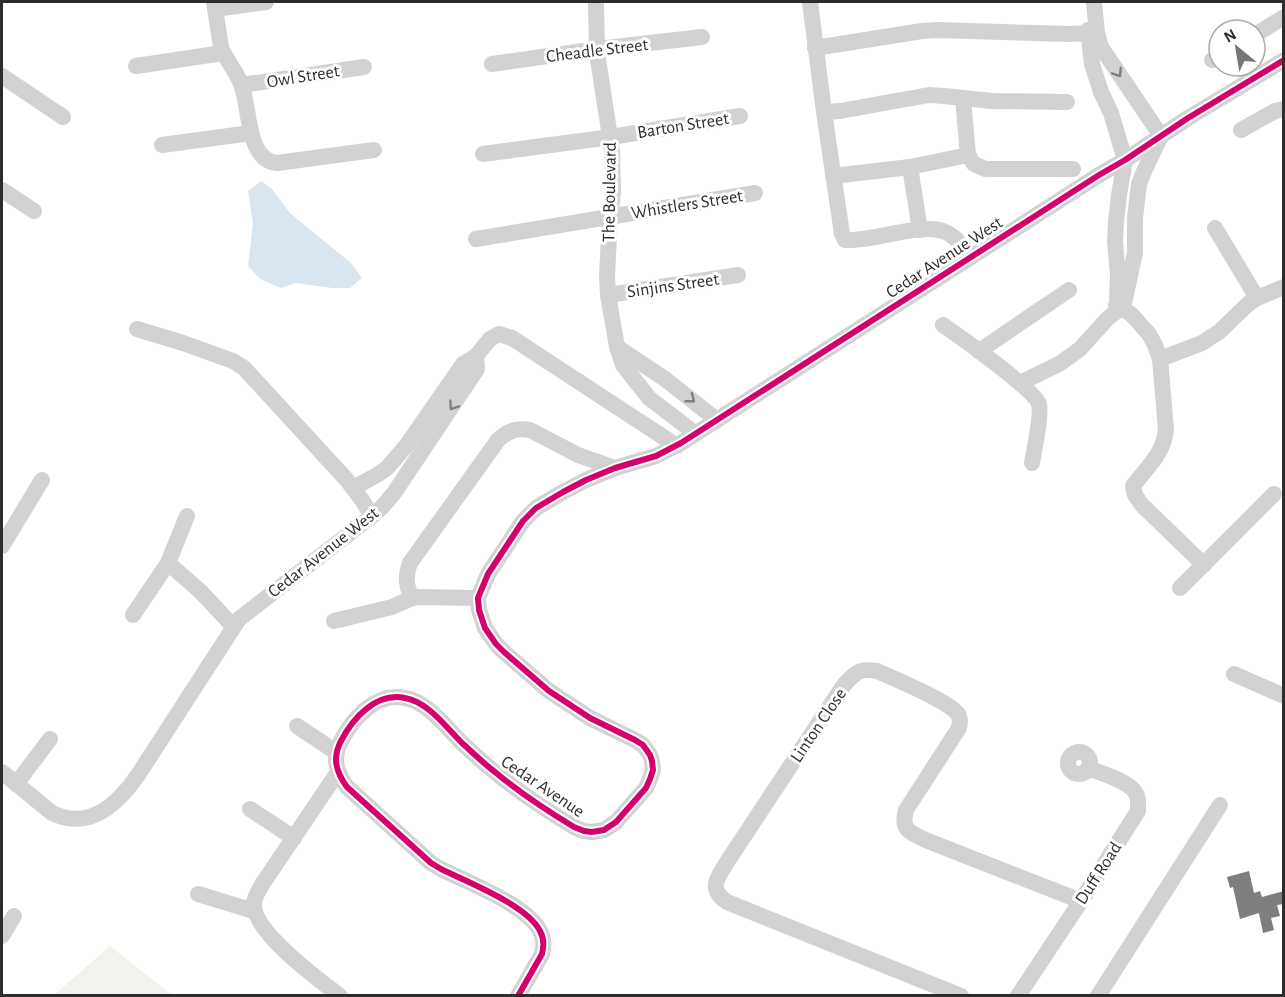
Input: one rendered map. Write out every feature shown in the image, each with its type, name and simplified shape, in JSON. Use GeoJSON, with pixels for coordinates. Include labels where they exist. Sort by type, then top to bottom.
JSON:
{"type":"FeatureCollection","features":[{"type":"Feature","properties":{"kind":"street"},"geometry":{"type":"LineString","coordinates":[[267,2],[215,5],[223,53],[242,85],[251,133],[260,153],[269,162],[277,163],[374,150]]}},
{"type":"Feature","properties":{"kind":"street","name":"The Boulevard"},"geometry":{"type":"LineString","coordinates":[[596,2],[597,49],[611,137],[613,178],[608,295],[617,347],[624,365],[649,398],[696,434]]}},
{"type":"Feature","properties":{"kind":"street"},"geometry":{"type":"LineString","coordinates":[[810,2],[833,176],[842,234],[845,240],[920,230],[942,231],[958,241]]}},
{"type":"Feature","properties":{"kind":"street"},"geometry":{"type":"LineString","coordinates":[[1020,383],[1071,356],[1117,309],[1118,276],[1125,262],[1135,253],[1135,218],[1139,184],[1161,136],[1093,33],[1086,2]]}},
{"type":"Feature","properties":{"kind":"street"},"geometry":{"type":"LineString","coordinates":[[1094,2],[1092,64],[1125,160],[1115,241],[1125,262]]}},
{"type":"Feature","properties":{"kind":"street"},"geometry":{"type":"LineString","coordinates":[[1267,28],[1284,17]]}},
{"type":"Feature","properties":{"kind":"street"},"geometry":{"type":"LineString","coordinates":[[816,48],[936,30],[1036,34],[1093,33]]}},
{"type":"Feature","properties":{"kind":"street","name":"Cheadle Street"},"geometry":{"type":"LineString","coordinates":[[492,64],[597,49],[702,38]]}},
{"type":"Feature","properties":{"kind":"street"},"geometry":{"type":"LineString","coordinates":[[136,66],[223,53]]}},
{"type":"Feature","properties":{"kind":"street","name":"Cedar Avenue West"},"geometry":{"type":"LineString","coordinates":[[615,468],[656,456],[677,446],[1099,175],[1284,60]]}},
{"type":"Feature","properties":{"kind":"street","name":"Owl Street"},"geometry":{"type":"LineString","coordinates":[[242,85],[364,67]]}},
{"type":"Feature","properties":{"kind":"street"},"geometry":{"type":"LineString","coordinates":[[2,76],[63,117]]}},
{"type":"Feature","properties":{"kind":"street"},"geometry":{"type":"LineString","coordinates":[[824,112],[929,95],[992,101],[1067,102]]}},
{"type":"Feature","properties":{"kind":"street"},"geometry":{"type":"LineString","coordinates":[[963,99],[968,155],[974,164],[985,169],[1073,169]]}},
{"type":"Feature","properties":{"kind":"street"},"geometry":{"type":"LineString","coordinates":[[1241,130],[1275,111],[1284,109]]}},
{"type":"Feature","properties":{"kind":"street","name":"Barton Street"},"geometry":{"type":"LineString","coordinates":[[483,154],[611,137],[740,116]]}},
{"type":"Feature","properties":{"kind":"street"},"geometry":{"type":"LineString","coordinates":[[162,145],[251,133]]}},
{"type":"Feature","properties":{"kind":"street"},"geometry":{"type":"LineString","coordinates":[[833,176],[910,167],[968,155]]}},
{"type":"Feature","properties":{"kind":"street"},"geometry":{"type":"LineString","coordinates":[[910,167],[920,230]]}},
{"type":"Feature","properties":{"kind":"street"},"geometry":{"type":"LineString","coordinates":[[2,190],[34,211]]}},
{"type":"Feature","properties":{"kind":"street","name":"Whistlers Street"},"geometry":{"type":"LineString","coordinates":[[476,239],[755,193]]}},
{"type":"Feature","properties":{"kind":"street"},"geometry":{"type":"LineString","coordinates":[[1119,195],[1138,195]]}},
{"type":"Feature","properties":{"kind":"street"},"geometry":{"type":"LineString","coordinates":[[1215,228],[1257,298]]}},
{"type":"Feature","properties":{"kind":"street","name":"Sinjins Street"},"geometry":{"type":"LineString","coordinates":[[608,295],[738,275]]}},
{"type":"Feature","properties":{"kind":"street"},"geometry":{"type":"LineString","coordinates":[[1160,359],[1202,343],[1248,304],[1284,287]]}},
{"type":"Feature","properties":{"kind":"street"},"geometry":{"type":"LineString","coordinates":[[979,351],[1069,290]]}},
{"type":"Feature","properties":{"kind":"street"},"geometry":{"type":"LineString","coordinates":[[1117,309],[1131,314],[1149,334],[1160,359],[1165,440],[1158,455],[1133,486],[1133,490],[1142,505],[1204,565]]}},
{"type":"Feature","properties":{"kind":"street"},"geometry":{"type":"LineString","coordinates":[[943,325],[1033,394],[1040,410],[1032,463]]}},
{"type":"Feature","properties":{"kind":"street"},"geometry":{"type":"LineString","coordinates":[[137,329],[183,343],[239,365],[254,378],[353,488],[372,516]]}},
{"type":"Feature","properties":{"kind":"street","name":"Cedar Avenue West"},"geometry":{"type":"LineString","coordinates":[[2,772],[52,813],[60,816],[91,817],[111,807],[128,790],[239,619],[383,506],[402,482],[477,369],[476,356],[494,336],[499,334],[512,338],[677,446]]}},
{"type":"Feature","properties":{"kind":"street"},"geometry":{"type":"LineString","coordinates":[[617,347],[665,379],[717,420]]}},
{"type":"Feature","properties":{"kind":"street"},"geometry":{"type":"LineString","coordinates":[[353,488],[387,468],[406,446],[463,364],[476,356]]}},
{"type":"Feature","properties":{"kind":"street"},"geometry":{"type":"LineString","coordinates":[[412,598],[406,579],[410,563],[491,447],[504,435],[516,429],[530,430],[578,455],[615,468]]}},
{"type":"Feature","properties":{"kind":"street"},"geometry":{"type":"LineString","coordinates":[[387,468],[402,482]]}},
{"type":"Feature","properties":{"kind":"street"},"geometry":{"type":"LineString","coordinates":[[334,621],[392,607],[412,598],[478,598],[488,574],[529,514],[563,492],[615,468]]}},
{"type":"Feature","properties":{"kind":"street"},"geometry":{"type":"LineString","coordinates":[[2,546],[42,480]]}},
{"type":"Feature","properties":{"kind":"street"},"geometry":{"type":"LineString","coordinates":[[1180,588],[1274,494]]}},
{"type":"Feature","properties":{"kind":"street"},"geometry":{"type":"LineString","coordinates":[[133,615],[168,563],[187,516]]}},
{"type":"Feature","properties":{"kind":"street"},"geometry":{"type":"LineString","coordinates":[[168,563],[200,591],[233,626]]}},
{"type":"Feature","properties":{"kind":"street","name":"Cedar Avenue"},"geometry":{"type":"LineString","coordinates":[[336,752],[346,733],[365,709],[386,699],[404,697],[428,709],[462,743],[515,789],[574,827],[592,832],[604,830],[616,822],[646,788],[650,779],[653,771],[652,761],[647,750],[635,740],[590,718],[549,691],[504,652],[485,628],[478,598]]}},
{"type":"Feature","properties":{"kind":"street","name":"Linton Close"},"geometry":{"type":"LineString","coordinates":[[961,996],[727,902],[716,888],[716,881],[780,782],[844,685],[858,672],[866,669],[877,671],[946,704],[960,720],[959,728],[906,810],[904,823],[906,829],[927,841],[1081,901]]}},
{"type":"Feature","properties":{"kind":"street"},"geometry":{"type":"LineString","coordinates":[[1234,674],[1284,696]]}},
{"type":"Feature","properties":{"kind":"street"},"geometry":{"type":"LineString","coordinates":[[297,726],[336,752],[336,764],[343,782],[423,856],[441,869],[503,900],[527,916],[539,928],[543,938],[543,954],[518,996]]}},
{"type":"Feature","properties":{"kind":"street"},"geometry":{"type":"LineString","coordinates":[[16,784],[50,739]]}},
{"type":"Feature","properties":{"kind":"street","name":"Duff Road"},"geometry":{"type":"LineString","coordinates":[[1018,996],[1136,816],[1137,795],[1131,788],[1125,783],[1088,768]]}},
{"type":"Feature","properties":{"kind":"street"},"geometry":{"type":"LineString","coordinates":[[338,772],[255,897],[254,911],[268,933],[284,950],[340,996]]}},
{"type":"Feature","properties":{"kind":"street"},"geometry":{"type":"LineString","coordinates":[[1098,996],[1220,805]]}},
{"type":"Feature","properties":{"kind":"street"},"geometry":{"type":"LineString","coordinates":[[250,809],[294,838]]}},
{"type":"Feature","properties":{"kind":"street"},"geometry":{"type":"LineString","coordinates":[[198,894],[254,911]]}},
{"type":"Feature","properties":{"kind":"street"},"geometry":{"type":"LineString","coordinates":[[2,936],[14,916]]}},
{"type":"Feature","properties":{"kind":"shaded area"},"geometry":{"type":"Polygon","coordinates":[[[261,181],[272,189],[290,213],[351,263],[362,278],[350,288],[296,283],[281,288],[260,279],[248,266],[253,223],[248,191],[261,181]]]}},
{"type":"Feature","properties":{"kind":"shaded area"},"geometry":{"type":"Polygon","coordinates":[[[110,946],[172,995],[54,995],[110,946]]]}},
{"type":"Feature","properties":{"kind":"building"},"geometry":{"type":"Polygon","coordinates":[[[1249,871],[1254,893],[1260,891],[1262,897],[1284,891],[1284,904],[1277,905],[1280,916],[1271,918],[1274,930],[1263,933],[1259,913],[1240,919],[1233,887],[1230,888],[1227,877],[1249,871]]]}},
{"type":"Feature","properties":{"kind":"cycle path"},"geometry":{"type":"LineString","coordinates":[[518,996],[542,954],[543,942],[540,931],[533,921],[510,903],[431,863],[347,787],[340,776],[336,759],[338,747],[352,724],[367,709],[384,699],[394,697],[413,700],[436,715],[461,742],[504,780],[574,827],[592,832],[604,830],[616,822],[646,788],[653,770],[650,755],[643,745],[590,718],[549,691],[496,644],[485,628],[479,610],[478,598],[488,574],[523,521],[536,508],[586,480],[615,468],[656,456],[681,443],[1188,118],[1284,60]]}}]}
